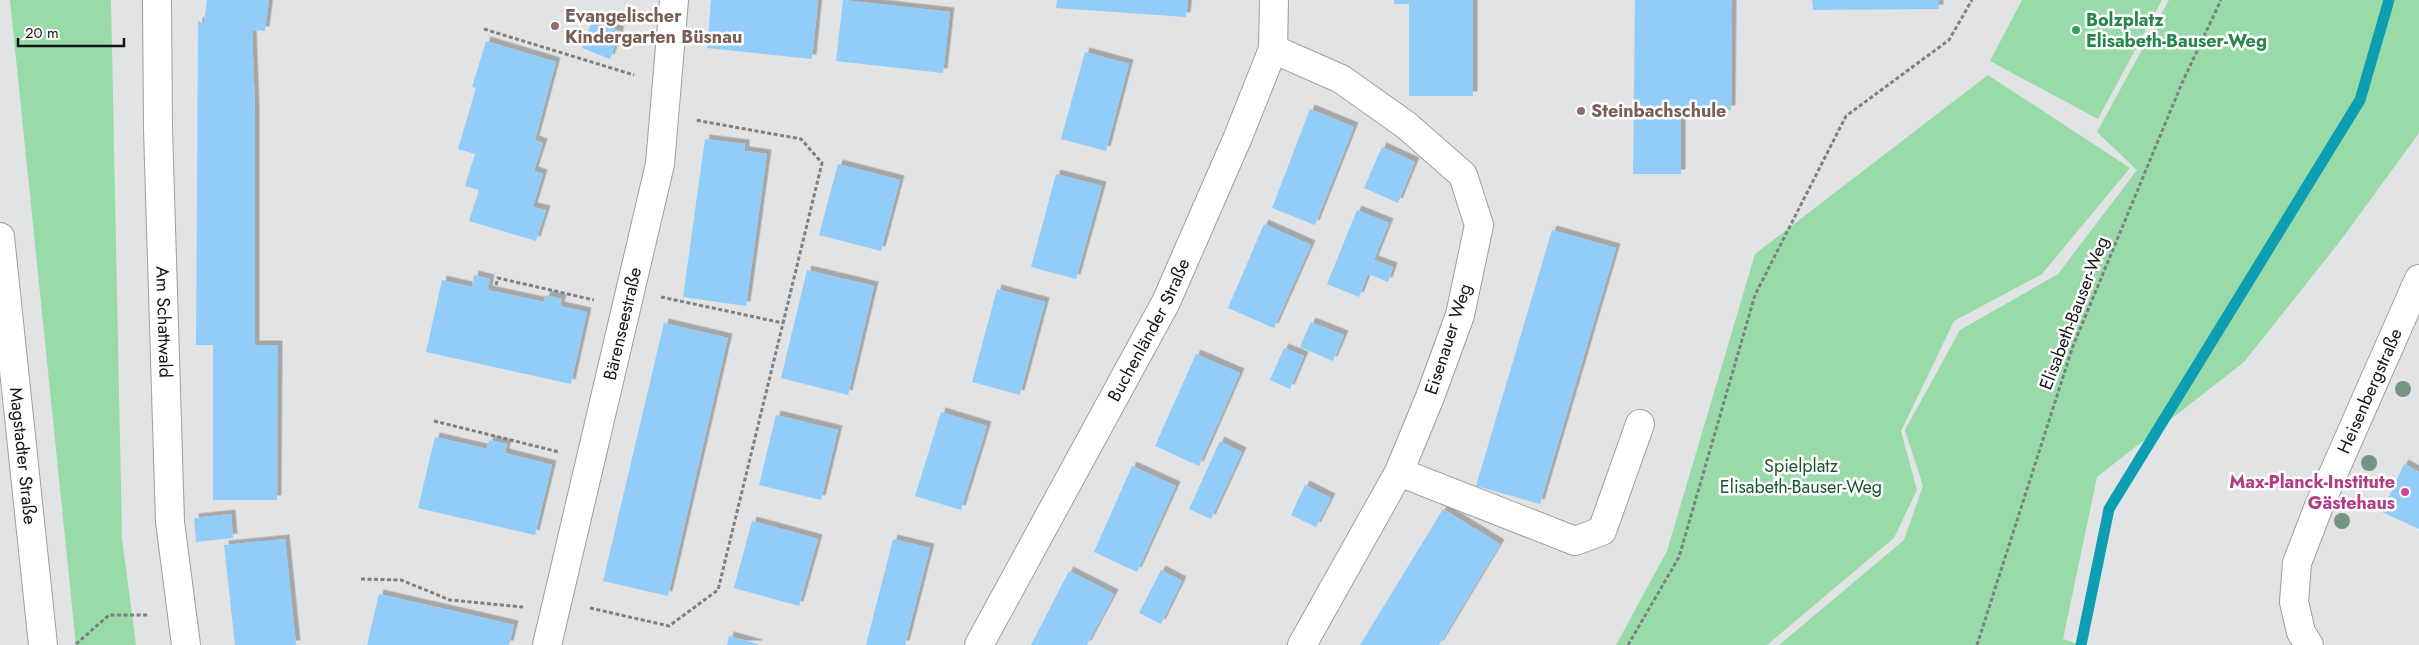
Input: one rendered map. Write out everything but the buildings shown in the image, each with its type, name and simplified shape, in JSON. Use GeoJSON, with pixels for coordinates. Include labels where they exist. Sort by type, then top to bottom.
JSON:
{"type":"FeatureCollection","features":[{"type":"Feature","properties":{"kind":"street","name":"Am Schattwald"},"geometry":{"type":"LineString","coordinates":[[157,0],[158,129],[170,522],[186,645]]}},
{"type":"Feature","properties":{"kind":"street","name":"Bärenseestraße"},"geometry":{"type":"LineString","coordinates":[[547,645],[660,164],[674,0]]}},
{"type":"Feature","properties":{"kind":"street","name":"Buchenländer Straße"},"geometry":{"type":"LineString","coordinates":[[979,645],[1166,302],[1238,138],[1273,49],[1274,0]]}},
{"type":"Feature","properties":{"kind":"street","name":"Eisenauer Weg"},"geometry":{"type":"LineString","coordinates":[[1273,49],[1341,79],[1406,124],[1463,175],[1479,225],[1460,315],[1430,397],[1399,472],[1302,645]]}},
{"type":"Feature","properties":{"kind":"street","name":"Magstadter Straße"},"geometry":{"type":"LineString","coordinates":[[0,237],[43,645]]}},
{"type":"Feature","properties":{"kind":"street","name":"Heisenbergstraße"},"geometry":{"type":"LineString","coordinates":[[2309,645],[2300,632],[2294,602],[2296,563],[2319,506],[2419,279]]}},
{"type":"Feature","properties":{"kind":"street"},"geometry":{"type":"LineString","coordinates":[[1399,472],[1574,541],[1602,531],[1640,424]]}},
{"type":"Feature","properties":{"kind":"path"},"geometry":{"type":"LineString","coordinates":[[1628,645],[1679,557],[1755,295],[1846,116],[1949,40],[1972,0]]}},
{"type":"Feature","properties":{"kind":"path","name":"Elisabeth-Bauser-Weg"},"geometry":{"type":"LineString","coordinates":[[1977,645],[2073,346],[2182,83],[2222,0]]}},
{"type":"Feature","properties":{"kind":"path"},"geometry":{"type":"LineString","coordinates":[[484,30],[640,77]]}},
{"type":"Feature","properties":{"kind":"path"},"geometry":{"type":"LineString","coordinates":[[557,600],[669,626],[718,590],[822,163],[801,139],[664,115]]}},
{"type":"Feature","properties":{"kind":"path"},"geometry":{"type":"LineString","coordinates":[[496,285],[498,278],[600,302]]}},
{"type":"Feature","properties":{"kind":"path"},"geometry":{"type":"LineString","coordinates":[[631,290],[783,323]]}},
{"type":"Feature","properties":{"kind":"path"},"geometry":{"type":"LineString","coordinates":[[434,421],[565,453]]}},
{"type":"Feature","properties":{"kind":"path"},"geometry":{"type":"LineString","coordinates":[[361,578],[401,580],[450,600],[530,608]]}},
{"type":"Feature","properties":{"kind":"path"},"geometry":{"type":"LineString","coordinates":[[75,645],[109,615],[182,614]]}},
{"type":"Feature","properties":{"kind":"green space"},"geometry":{"type":"Polygon","coordinates":[[[10,0],[111,0],[122,538],[136,645],[76,645],[10,0]]]}},
{"type":"Feature","properties":{"kind":"green space","name":"Bolzplatz Elisabeth-Bauser-Weg"},"geometry":{"type":"Polygon","coordinates":[[[2022,0],[2162,0],[2098,119],[1990,61],[2022,0]]]}},
{"type":"Feature","properties":{"kind":"green space"},"geometry":{"type":"Polygon","coordinates":[[[2169,0],[2419,0],[2419,133],[2341,240],[2244,362],[2097,477],[2063,639],[2080,645],[1779,645],[1904,540],[1923,486],[1905,430],[1960,330],[2058,274],[2137,170],[2097,132],[2169,0]]]}},
{"type":"Feature","properties":{"kind":"green space","name":"Spielplatz Elisabeth-Bauser-Weg"},"geometry":{"type":"Polygon","coordinates":[[[1988,75],[2130,168],[2042,274],[1954,321],[1901,431],[1917,490],[1894,538],[1767,645],[1616,645],[1667,551],[1755,254],[1988,75]]]}},
{"type":"Feature","properties":{"kind":"waterway"},"geometry":{"type":"LineString","coordinates":[[2081,645],[2109,509],[2360,100],[2389,0]]}},
{"type":"Feature","properties":{"kind":"place","name":"Evangelischer Kindergarten Büsnau"},"geometry":{"type":"Point","coordinates":[555,26]}},
{"type":"Feature","properties":{"kind":"place","name":"Bolzplatz Elisabeth-Bauser-Weg"},"geometry":{"type":"Point","coordinates":[2076,30]}},
{"type":"Feature","properties":{"kind":"place","name":"Steinbachschule"},"geometry":{"type":"Point","coordinates":[1581,111]}},
{"type":"Feature","properties":{"kind":"place","name":"Max-Planck-Institute Gästehaus"},"geometry":{"type":"Point","coordinates":[2405,492]}}]}
